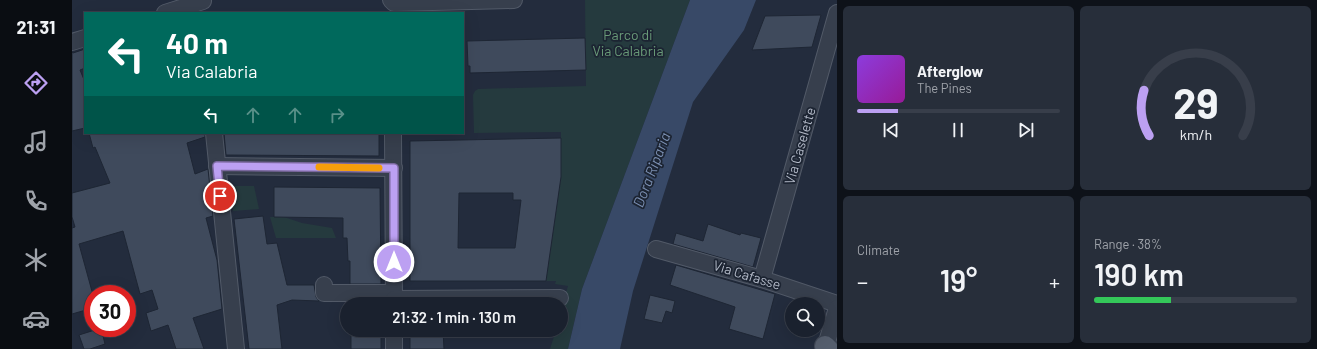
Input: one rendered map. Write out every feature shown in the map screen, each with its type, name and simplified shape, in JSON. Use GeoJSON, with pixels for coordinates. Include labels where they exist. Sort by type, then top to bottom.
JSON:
{"type":"FeatureCollection","features":[{"type":"Feature","properties":{"kind":"street"},"geometry":{"type":"LineString","coordinates":[[393,5],[514,0]]}},
{"type":"Feature","properties":{"kind":"street"},"geometry":{"type":"LineString","coordinates":[[170,12],[203,5]]}},
{"type":"Feature","properties":{"kind":"street","name":"Via Caselette"},"geometry":{"type":"LineString","coordinates":[[762,279],[837,13]]}},
{"type":"Feature","properties":{"kind":"street"},"geometry":{"type":"LineString","coordinates":[[72,42],[84,38]]}},
{"type":"Feature","properties":{"kind":"street"},"geometry":{"type":"LineString","coordinates":[[214,134],[236,349]]}},
{"type":"Feature","properties":{"kind":"street"},"geometry":{"type":"LineString","coordinates":[[394,134],[394,297]]}},
{"type":"Feature","properties":{"kind":"street"},"geometry":{"type":"LineString","coordinates":[[217,166],[394,168]]}},
{"type":"Feature","properties":{"kind":"street","name":"Via Cafasse"},"geometry":{"type":"LineString","coordinates":[[656,249],[762,279],[837,304]]}},
{"type":"Feature","properties":{"kind":"street"},"geometry":{"type":"LineString","coordinates":[[324,285],[324,293],[371,297]]}},
{"type":"Feature","properties":{"kind":"street"},"geometry":{"type":"LineString","coordinates":[[826,348],[837,308]]}},
{"type":"Feature","properties":{"kind":"street"},"geometry":{"type":"LineString","coordinates":[[394,337],[394,349]]}},
{"type":"Feature","properties":{"kind":"green space","name":"Parco di Via Calabria"},"geometry":{"type":"Polygon","coordinates":[[[585,0],[690,0],[582,289],[568,349],[550,349],[554,337],[568,337],[568,297],[565,297],[568,286],[555,284],[556,281],[546,281],[561,177],[561,132],[474,133],[473,95],[478,89],[586,86],[585,0]]]}},
{"type":"Feature","properties":{"kind":"green space"},"geometry":{"type":"Polygon","coordinates":[[[231,186],[254,186],[259,209],[233,211],[231,186]]]}},
{"type":"Feature","properties":{"kind":"green space"},"geometry":{"type":"Polygon","coordinates":[[[270,217],[284,217],[302,223],[332,228],[336,238],[276,238],[270,217]]]}},
{"type":"Feature","properties":{"kind":"water","name":"Dora Riparia"},"geometry":{"type":"Polygon","coordinates":[[[690,0],[756,0],[744,30],[693,102],[633,291],[620,349],[568,349],[582,289],[690,0]]]}},
{"type":"Feature","properties":{"kind":"building"},"geometry":{"type":"Polygon","coordinates":[[[821,15],[812,47],[752,50],[765,16],[821,15]]]}},
{"type":"Feature","properties":{"kind":"building"},"geometry":{"type":"Polygon","coordinates":[[[585,38],[586,70],[470,73],[470,66],[468,66],[467,41],[585,38]]]}},
{"type":"Feature","properties":{"kind":"building"},"geometry":{"type":"Polygon","coordinates":[[[84,49],[84,68],[80,70],[84,80],[84,128],[72,131],[72,52],[84,49]]]}},
{"type":"Feature","properties":{"kind":"building"},"geometry":{"type":"Polygon","coordinates":[[[89,134],[205,134],[205,137],[187,143],[195,174],[208,169],[213,216],[206,218],[217,260],[222,309],[193,318],[204,349],[176,349],[168,325],[151,331],[146,313],[158,309],[152,290],[140,294],[123,231],[79,244],[90,285],[84,285],[84,311],[72,314],[72,228],[75,227],[72,217],[72,193],[110,183],[95,147],[93,148],[89,134]]]}},
{"type":"Feature","properties":{"kind":"building"},"geometry":{"type":"Polygon","coordinates":[[[224,134],[379,134],[379,156],[226,155],[224,134]]]}},
{"type":"Feature","properties":{"kind":"building"},"geometry":{"type":"Polygon","coordinates":[[[561,138],[561,177],[546,281],[410,281],[410,141],[561,138]],[[459,193],[458,248],[515,248],[521,200],[513,200],[513,193],[459,193]]]}},
{"type":"Feature","properties":{"kind":"building"},"geometry":{"type":"Polygon","coordinates":[[[274,187],[380,188],[381,284],[350,284],[350,261],[348,261],[347,238],[343,238],[343,218],[274,217],[274,187]]]}},
{"type":"Feature","properties":{"kind":"building"},"geometry":{"type":"Polygon","coordinates":[[[263,216],[267,244],[277,243],[287,285],[314,285],[316,297],[319,301],[292,300],[277,305],[282,349],[249,349],[234,219],[263,216]]]}},
{"type":"Feature","properties":{"kind":"building"},"geometry":{"type":"Polygon","coordinates":[[[708,224],[740,235],[741,233],[761,238],[753,267],[673,244],[676,233],[703,241],[708,224]]]}},
{"type":"Feature","properties":{"kind":"building"},"geometry":{"type":"Polygon","coordinates":[[[676,265],[775,294],[763,339],[729,329],[735,307],[670,285],[676,265]]]}},
{"type":"Feature","properties":{"kind":"building"},"geometry":{"type":"Polygon","coordinates":[[[650,295],[675,301],[672,313],[666,311],[662,323],[644,319],[650,295]]]}},
{"type":"Feature","properties":{"kind":"building"},"geometry":{"type":"Polygon","coordinates":[[[84,333],[84,337],[103,337],[105,344],[90,349],[84,349],[79,335],[84,333]]]}},
{"type":"Feature","properties":{"kind":"building"},"geometry":{"type":"Polygon","coordinates":[[[351,337],[381,337],[381,349],[351,349],[351,337]]]}},
{"type":"Feature","properties":{"kind":"building"},"geometry":{"type":"Polygon","coordinates":[[[410,337],[443,337],[444,349],[410,349],[410,337]]]}},
{"type":"Feature","properties":{"kind":"slow traffic"},"geometry":{"type":"LineString","coordinates":[[319,167],[379,168]]}},
{"type":"Feature","properties":{"kind":"route"},"geometry":{"type":"LineString","coordinates":[[220,196],[217,166],[394,168],[394,262]]}}]}
